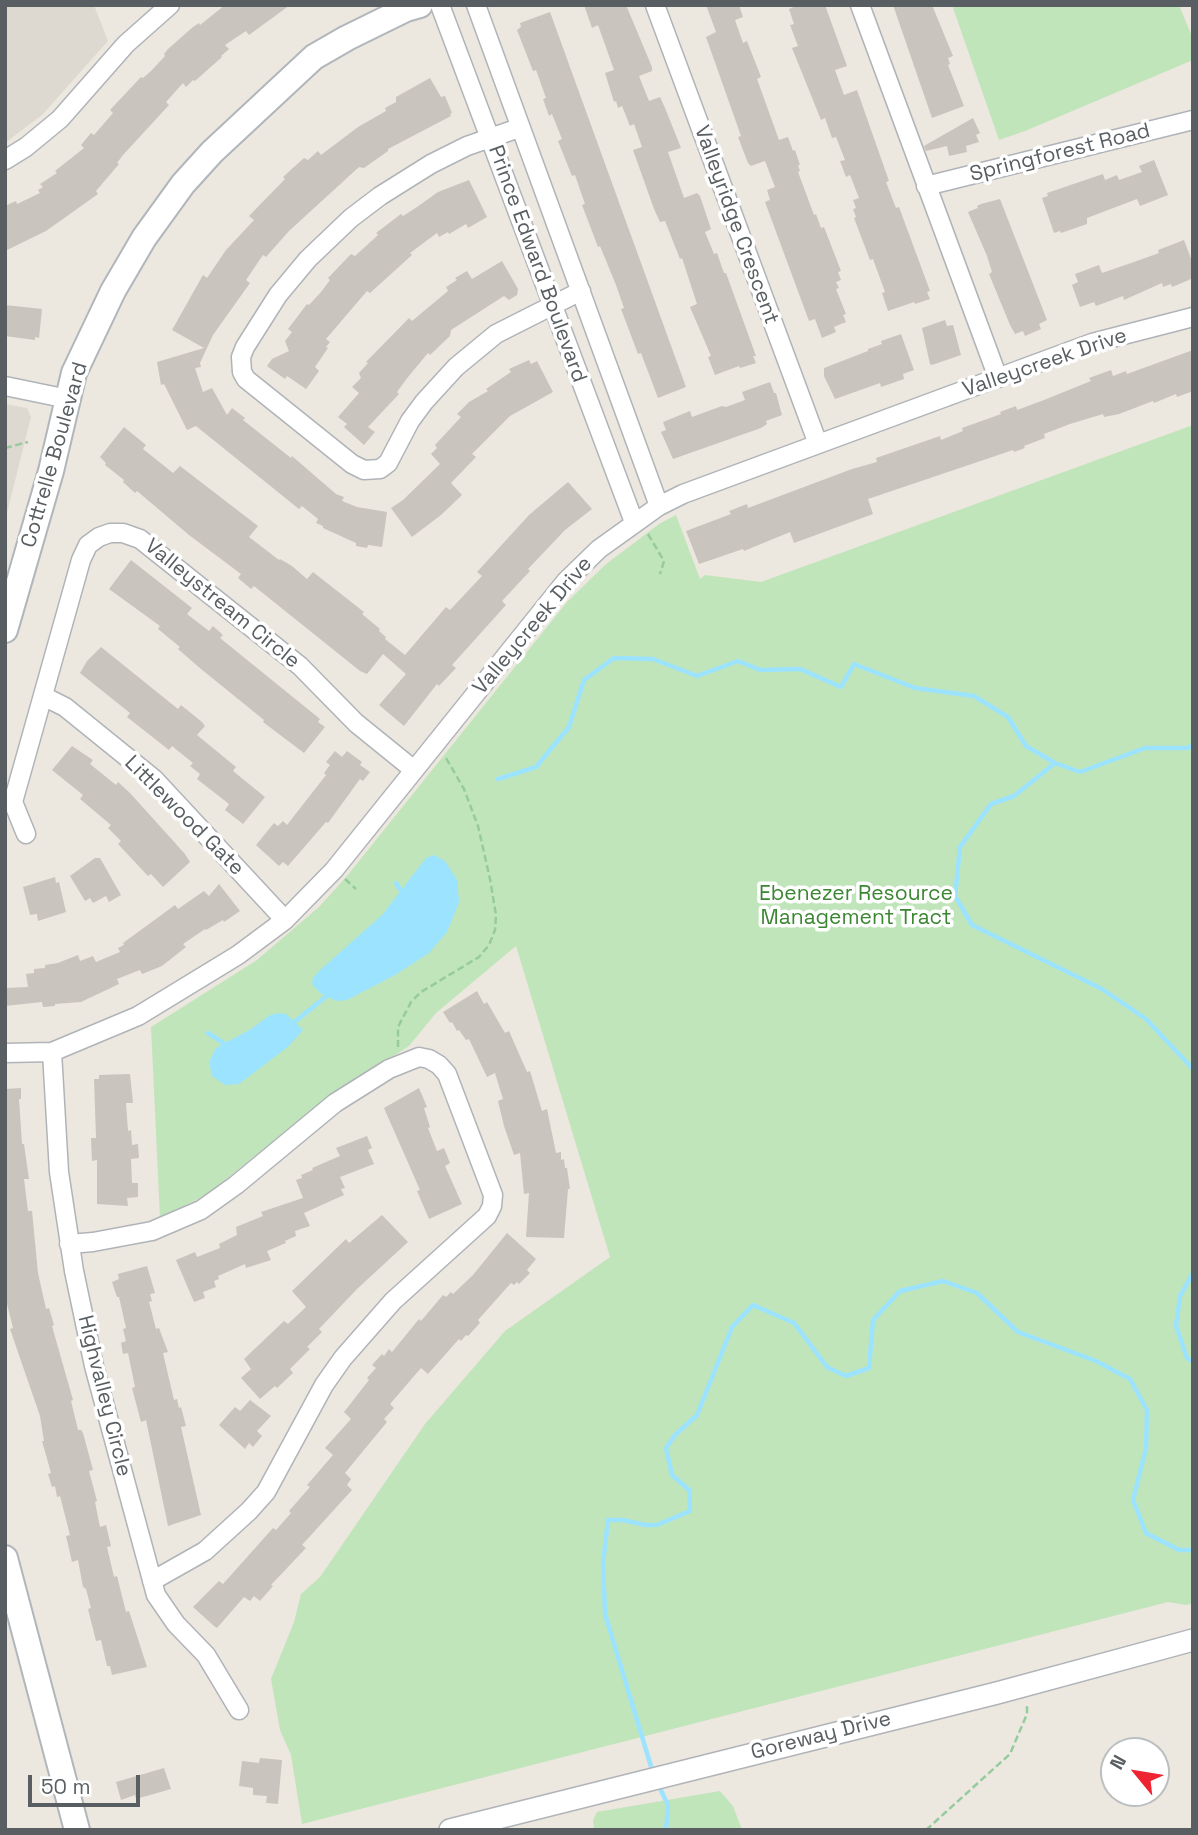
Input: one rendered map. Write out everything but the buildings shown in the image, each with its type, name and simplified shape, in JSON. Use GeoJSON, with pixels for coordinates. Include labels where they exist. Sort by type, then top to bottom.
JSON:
{"type":"FeatureCollection","features":[{"type":"Feature","properties":{"kind":"main road","name":"Cottrelle Boulevard"},"geometry":{"type":"LineString","coordinates":[[5,630],[51,471],[75,373],[128,262],[190,176],[314,57],[406,9],[420,5]]}},
{"type":"Feature","properties":{"kind":"main road"},"geometry":{"type":"LineString","coordinates":[[5,1558],[77,1830]]}},
{"type":"Feature","properties":{"kind":"street"},"geometry":{"type":"LineString","coordinates":[[5,160],[26,147],[60,119],[126,44],[170,5]]}},
{"type":"Feature","properties":{"kind":"street","name":"Prince Edward Boulevard"},"geometry":{"type":"LineString","coordinates":[[440,5],[551,305],[640,526]]}},
{"type":"Feature","properties":{"kind":"street","name":"Prince Edward Boulevard"},"geometry":{"type":"LineString","coordinates":[[476,5],[659,506]]}},
{"type":"Feature","properties":{"kind":"street","name":"Valleyridge Crescent"},"geometry":{"type":"LineString","coordinates":[[655,5],[818,444]]}},
{"type":"Feature","properties":{"kind":"street"},"geometry":{"type":"LineString","coordinates":[[860,5],[998,378]]}},
{"type":"Feature","properties":{"kind":"street","name":"Springforest Road"},"geometry":{"type":"LineString","coordinates":[[926,186],[1193,120]]}},
{"type":"Feature","properties":{"kind":"street"},"geometry":{"type":"LineString","coordinates":[[519,128],[467,146],[404,180],[365,206],[323,243],[278,295],[241,356],[242,372],[247,379],[352,464],[364,470],[380,469],[388,463],[410,421],[424,402],[456,366],[496,334],[581,291]]}},
{"type":"Feature","properties":{"kind":"street","name":"Valleycreek Drive"},"geometry":{"type":"LineString","coordinates":[[5,1053],[52,1052],[138,1016],[238,955],[285,920],[334,870],[566,581],[599,549],[640,526],[659,506],[682,494],[1092,343],[1193,317]]}},
{"type":"Feature","properties":{"kind":"street"},"geometry":{"type":"LineString","coordinates":[[5,386],[68,399]]}},
{"type":"Feature","properties":{"kind":"street","name":"Valleystream Circle"},"geometry":{"type":"LineString","coordinates":[[26,834],[13,802],[81,560],[88,545],[110,533],[123,533],[140,539],[300,666],[356,723],[414,770]]}},
{"type":"Feature","properties":{"kind":"street","name":"Littlewood Gate"},"geometry":{"type":"LineString","coordinates":[[43,695],[65,707],[154,779],[285,920]]}},
{"type":"Feature","properties":{"kind":"street","name":"Highvalley Circle"},"geometry":{"type":"LineString","coordinates":[[52,1052],[59,1172],[69,1244],[94,1366],[152,1581],[162,1608],[206,1655],[239,1710]]}},
{"type":"Feature","properties":{"kind":"street"},"geometry":{"type":"LineString","coordinates":[[69,1244],[152,1231],[201,1210],[236,1185],[335,1103],[389,1069],[418,1057],[429,1059],[447,1074],[493,1195],[487,1216],[393,1301],[343,1358],[324,1385],[266,1492],[205,1551],[152,1581]]}},
{"type":"Feature","properties":{"kind":"street","name":"Goreway Drive"},"geometry":{"type":"LineString","coordinates":[[450,1830],[1027,1686],[1193,1640]]}},
{"type":"Feature","properties":{"kind":"path"},"geometry":{"type":"LineString","coordinates":[[5,448],[28,442]]}},
{"type":"Feature","properties":{"kind":"path"},"geometry":{"type":"LineString","coordinates":[[640,526],[664,561],[660,574]]}},
{"type":"Feature","properties":{"kind":"path"},"geometry":{"type":"LineString","coordinates":[[399,1050],[398,1027],[411,1002],[421,992],[479,957],[489,945],[495,930],[496,915],[478,827],[464,789],[443,755]]}},
{"type":"Feature","properties":{"kind":"path"},"geometry":{"type":"LineString","coordinates":[[344,878],[356,889]]}},
{"type":"Feature","properties":{"kind":"path"},"geometry":{"type":"LineString","coordinates":[[926,1830],[1010,1754],[1027,1714],[1027,1686]]}},
{"type":"Feature","properties":{"kind":"shaded area"},"geometry":{"type":"Polygon","coordinates":[[[5,5],[94,5],[108,41],[43,114],[5,143],[5,5]]]}},
{"type":"Feature","properties":{"kind":"shaded area"},"geometry":{"type":"Polygon","coordinates":[[[5,404],[27,408],[31,417],[5,521],[5,404]]]}},
{"type":"Feature","properties":{"kind":"green space"},"geometry":{"type":"Polygon","coordinates":[[[952,5],[1179,5],[1193,39],[1193,60],[999,140],[952,5]]]}},
{"type":"Feature","properties":{"kind":"green space","name":"Ebenezer Resource Management Tract"},"geometry":{"type":"Polygon","coordinates":[[[1193,425],[1193,1603],[1186,1605],[1168,1602],[302,1824],[291,1755],[280,1730],[271,1679],[294,1622],[301,1594],[320,1577],[425,1424],[505,1331],[610,1257],[516,946],[436,1013],[409,1046],[311,1110],[208,1194],[160,1218],[151,1027],[257,960],[319,907],[347,876],[567,602],[605,565],[659,524],[676,515],[700,579],[705,575],[761,582],[1193,425]]]}},
{"type":"Feature","properties":{"kind":"green space"},"geometry":{"type":"Polygon","coordinates":[[[720,1791],[733,1806],[742,1830],[594,1830],[593,1820],[597,1812],[720,1791]]]}},
{"type":"Feature","properties":{"kind":"water"},"geometry":{"type":"Polygon","coordinates":[[[434,855],[445,861],[457,880],[459,902],[447,932],[429,953],[395,975],[347,1000],[336,1001],[320,993],[312,984],[313,978],[383,914],[426,858],[434,855]]]}},
{"type":"Feature","properties":{"kind":"water"},"geometry":{"type":"Polygon","coordinates":[[[286,1014],[303,1030],[289,1046],[239,1084],[225,1085],[212,1076],[209,1062],[216,1048],[270,1015],[286,1014]]]}},
{"type":"Feature","properties":{"kind":"waterway"},"geometry":{"type":"LineString","coordinates":[[498,779],[536,767],[569,727],[584,680],[614,658],[653,659],[697,676],[738,661],[760,670],[800,669],[841,687],[854,664],[915,688],[974,696],[1008,717],[1026,746],[1055,763],[1080,772],[1145,748],[1188,748],[1193,745]]}},
{"type":"Feature","properties":{"kind":"waterway"},"geometry":{"type":"LineString","coordinates":[[1055,763],[1014,796],[991,804],[960,847],[955,896],[972,925],[1102,989],[1146,1019],[1193,1069]]}},
{"type":"Feature","properties":{"kind":"waterway"},"geometry":{"type":"LineString","coordinates":[[396,883],[403,894]]}},
{"type":"Feature","properties":{"kind":"waterway"},"geometry":{"type":"LineString","coordinates":[[292,1024],[329,994]]}},
{"type":"Feature","properties":{"kind":"waterway"},"geometry":{"type":"LineString","coordinates":[[208,1033],[228,1046]]}},
{"type":"Feature","properties":{"kind":"waterway"},"geometry":{"type":"LineString","coordinates":[[1193,1273],[1180,1296],[1176,1326],[1187,1358],[1193,1362]]}},
{"type":"Feature","properties":{"kind":"waterway"},"geometry":{"type":"LineString","coordinates":[[653,1773],[605,1614],[603,1563],[608,1520],[657,1525],[690,1511],[689,1490],[672,1475],[666,1448],[675,1435],[697,1415],[732,1327],[753,1305],[794,1323],[827,1367],[846,1376],[869,1368],[873,1320],[900,1291],[943,1281],[977,1293],[1018,1332],[1096,1361],[1130,1379],[1147,1410],[1146,1448],[1133,1500],[1146,1533],[1179,1550],[1193,1550]]}},
{"type":"Feature","properties":{"kind":"waterway"},"geometry":{"type":"LineString","coordinates":[[658,1784],[668,1805],[666,1830]]}}]}
